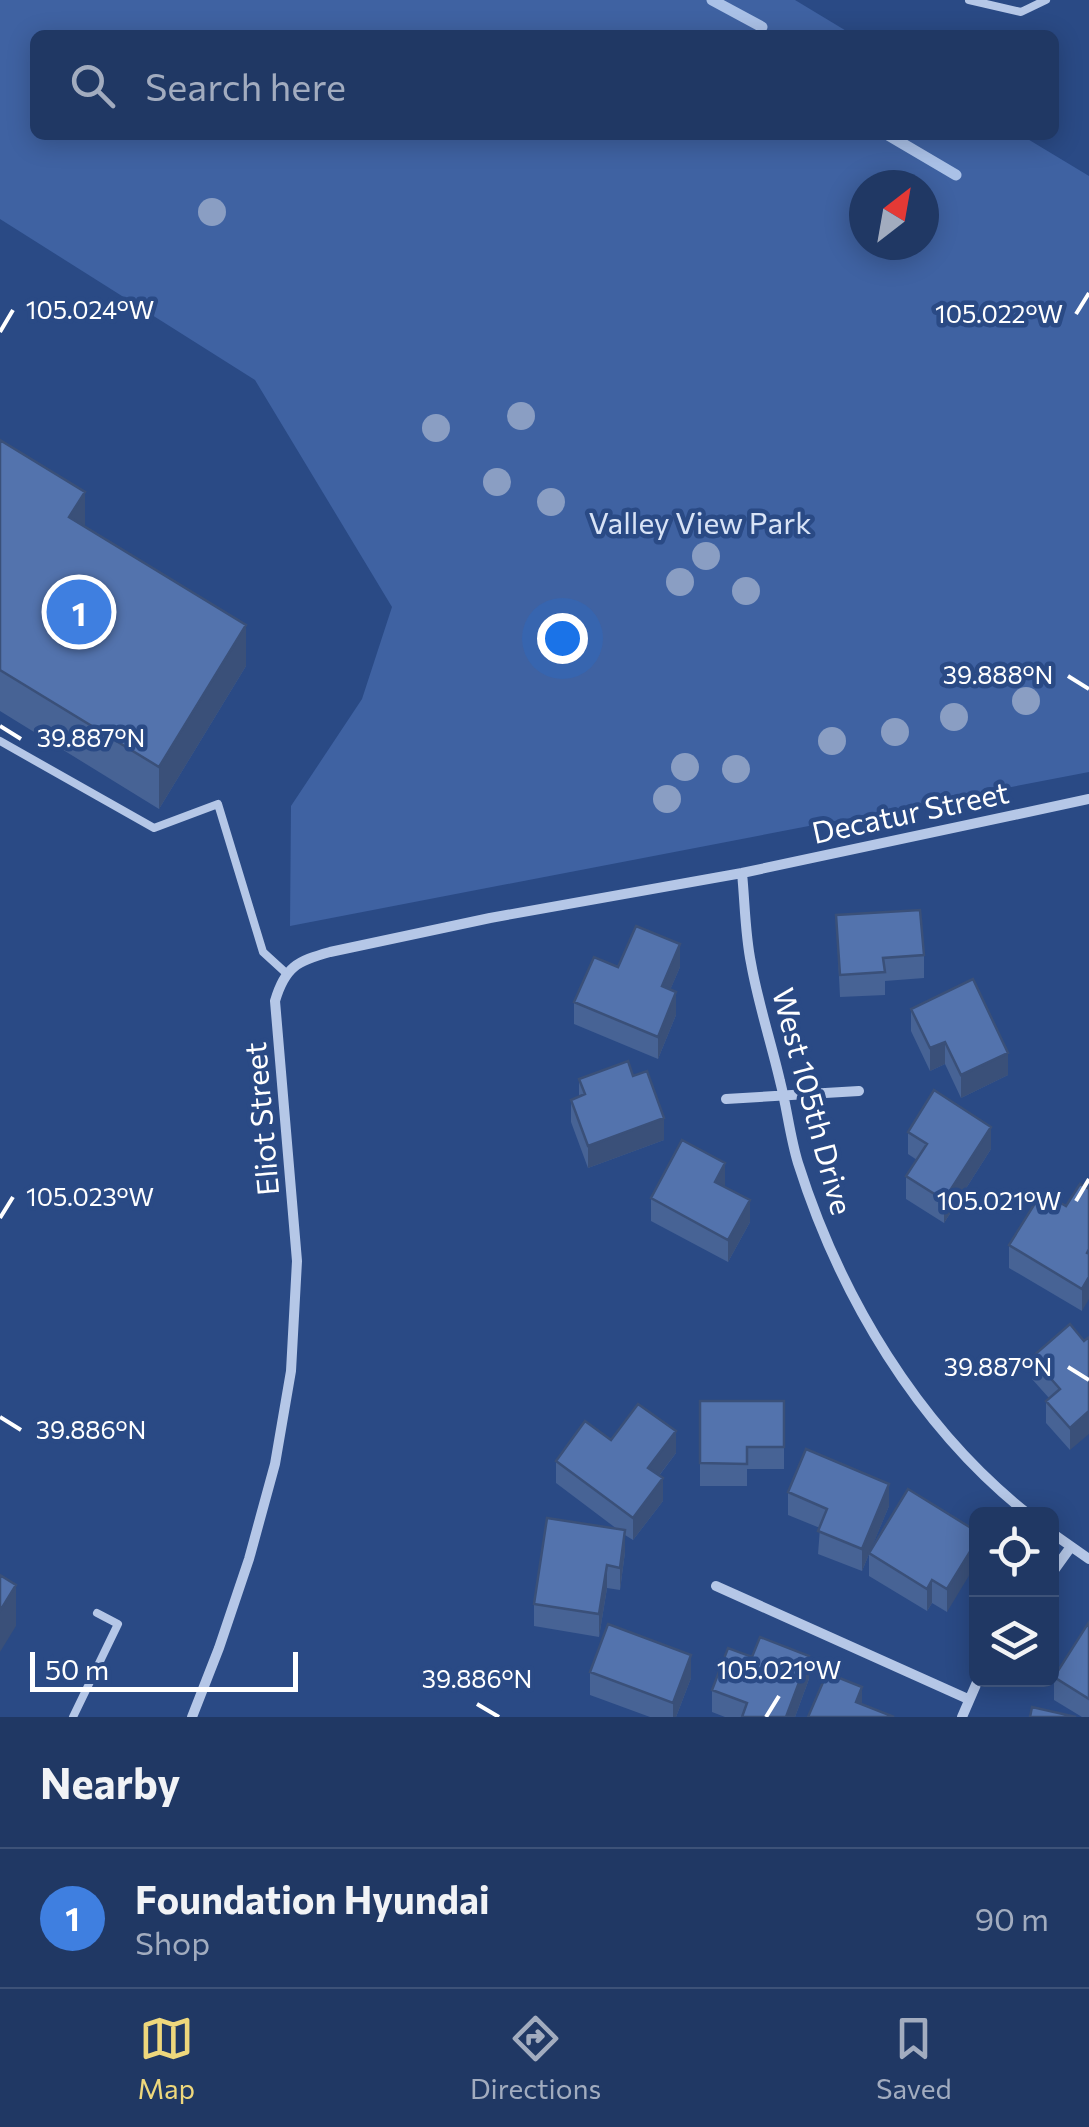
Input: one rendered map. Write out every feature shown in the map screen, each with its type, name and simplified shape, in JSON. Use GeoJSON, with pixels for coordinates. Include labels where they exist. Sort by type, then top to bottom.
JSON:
{"type":"FeatureCollection","features":[{"type":"Feature","properties":{"kind":"street","name":"Decatur Street"},"geometry":{"type":"LineString","coordinates":[[742,873],[1089,799]]}},
{"type":"Feature","properties":{"kind":"street"},"geometry":{"type":"LineString","coordinates":[[286,973],[307,958],[330,952],[490,918],[742,873]]}},
{"type":"Feature","properties":{"kind":"street","name":"West 105th Drive"},"geometry":{"type":"LineString","coordinates":[[742,873],[750,962],[797,1160],[831,1254],[878,1341],[927,1412],[961,1452],[1020,1507]]}},
{"type":"Feature","properties":{"kind":"street","name":"Eliot Street"},"geometry":{"type":"LineString","coordinates":[[192,1717],[248,1559],[275,1464],[290,1372],[297,1260],[275,1001],[286,973]]}},
{"type":"Feature","properties":{"kind":"street"},"geometry":{"type":"LineString","coordinates":[[726,1099],[859,1091]]}},
{"type":"Feature","properties":{"kind":"street"},"geometry":{"type":"LineString","coordinates":[[1059,1539],[1089,1559]]}},
{"type":"Feature","properties":{"kind":"street"},"geometry":{"type":"LineString","coordinates":[[1059,1563],[1070,1548]]}},
{"type":"Feature","properties":{"kind":"street"},"geometry":{"type":"LineString","coordinates":[[716,1586],[968,1699]]}},
{"type":"Feature","properties":{"kind":"street"},"geometry":{"type":"LineString","coordinates":[[962,1717],[974,1687]]}},
{"type":"Feature","properties":{"kind":"lane"},"geometry":{"type":"LineString","coordinates":[[969,0],[1021,12],[1046,0]]}},
{"type":"Feature","properties":{"kind":"lane"},"geometry":{"type":"LineString","coordinates":[[0,741],[154,828],[218,804],[263,952],[286,973]]}},
{"type":"Feature","properties":{"kind":"lane"},"geometry":{"type":"LineString","coordinates":[[72,1717],[118,1624],[97,1612]]}},
{"type":"Feature","properties":{"kind":"green space","name":"Valley View Park"},"geometry":{"type":"Polygon","coordinates":[[[0,0],[795,0],[845,30],[30,30],[30,140],[1029,140],[1089,176],[1089,772],[290,926],[291,806],[362,699],[392,607],[255,380],[0,219],[0,0]]]}},
{"type":"Feature","properties":{"kind":"building"},"geometry":{"type":"Polygon","coordinates":[[[0,440],[85,492],[69,517],[246,625],[159,767],[0,670],[0,440]]]}},
{"type":"Feature","properties":{"kind":"building"},"geometry":{"type":"Polygon","coordinates":[[[920,910],[924,955],[883,958],[885,972],[840,975],[836,915],[920,910]]]}},
{"type":"Feature","properties":{"kind":"building"},"geometry":{"type":"Polygon","coordinates":[[[636,926],[680,944],[662,986],[676,992],[658,1037],[574,1002],[594,957],[618,967],[636,926]]]}},
{"type":"Feature","properties":{"kind":"building"},"geometry":{"type":"Polygon","coordinates":[[[973,979],[1008,1053],[961,1075],[945,1042],[930,1048],[911,1009],[973,979]]]}},
{"type":"Feature","properties":{"kind":"building"},"geometry":{"type":"Polygon","coordinates":[[[628,1061],[633,1076],[647,1071],[664,1118],[588,1146],[571,1100],[585,1094],[579,1079],[628,1061]]]}},
{"type":"Feature","properties":{"kind":"building"},"geometry":{"type":"Polygon","coordinates":[[[934,1090],[991,1127],[944,1200],[906,1176],[927,1144],[908,1132],[934,1090]]]}},
{"type":"Feature","properties":{"kind":"building"},"geometry":{"type":"Polygon","coordinates":[[[682,1140],[725,1163],[715,1182],[750,1200],[728,1240],[651,1198],[682,1140]]]}},
{"type":"Feature","properties":{"kind":"building"},"geometry":{"type":"Polygon","coordinates":[[[1080,1184],[1089,1189],[1089,1277],[1082,1289],[1009,1245],[1042,1192],[1066,1206],[1080,1184]]]}},
{"type":"Feature","properties":{"kind":"building"},"geometry":{"type":"Polygon","coordinates":[[[1070,1324],[1084,1341],[1089,1337],[1089,1411],[1070,1428],[1046,1401],[1060,1389],[1032,1357],[1070,1324]]]}},
{"type":"Feature","properties":{"kind":"building"},"geometry":{"type":"Polygon","coordinates":[[[700,1401],[784,1401],[784,1447],[747,1447],[747,1464],[700,1463],[700,1401]]]}},
{"type":"Feature","properties":{"kind":"building"},"geometry":{"type":"Polygon","coordinates":[[[638,1404],[676,1431],[648,1468],[663,1478],[633,1518],[556,1461],[585,1421],[611,1440],[638,1404]]]}},
{"type":"Feature","properties":{"kind":"building"},"geometry":{"type":"Polygon","coordinates":[[[806,1449],[889,1484],[862,1549],[818,1531],[827,1509],[788,1492],[806,1449]]]}},
{"type":"Feature","properties":{"kind":"building"},"geometry":{"type":"Polygon","coordinates":[[[908,1489],[969,1527],[969,1553],[947,1589],[932,1580],[927,1589],[869,1553],[908,1489]]]}},
{"type":"Feature","properties":{"kind":"building"},"geometry":{"type":"Polygon","coordinates":[[[547,1518],[625,1530],[620,1568],[607,1565],[599,1614],[534,1604],[547,1518]]]}},
{"type":"Feature","properties":{"kind":"building"},"geometry":{"type":"Polygon","coordinates":[[[0,1575],[16,1585],[0,1611],[0,1575]]]}},
{"type":"Feature","properties":{"kind":"building"},"geometry":{"type":"Polygon","coordinates":[[[1089,1622],[1089,1699],[1059,1680],[1059,1669],[1089,1622]]]}},
{"type":"Feature","properties":{"kind":"building"},"geometry":{"type":"Polygon","coordinates":[[[608,1624],[691,1655],[673,1703],[590,1672],[608,1624]]]}},
{"type":"Feature","properties":{"kind":"building"},"geometry":{"type":"Polygon","coordinates":[[[760,1637],[809,1656],[786,1717],[742,1717],[747,1703],[712,1690],[728,1648],[752,1657],[760,1637]]]}},
{"type":"Feature","properties":{"kind":"building"},"geometry":{"type":"Polygon","coordinates":[[[827,1673],[862,1687],[856,1702],[894,1717],[808,1717],[827,1673]]]}},
{"type":"Feature","properties":{"kind":"building"},"geometry":{"type":"Polygon","coordinates":[[[1032,1707],[1076,1717],[1030,1717],[1032,1707]]]}},
{"type":"Feature","properties":{"kind":"waterway"},"geometry":{"type":"LineString","coordinates":[[712,0],[762,27]]}},
{"type":"Feature","properties":{"kind":"waterway"},"geometry":{"type":"LineString","coordinates":[[896,140],[956,175]]}},
{"type":"Feature","properties":{"kind":"place","name":"Foundation Hyundai"},"geometry":{"type":"Point","coordinates":[79,612]}}]}
